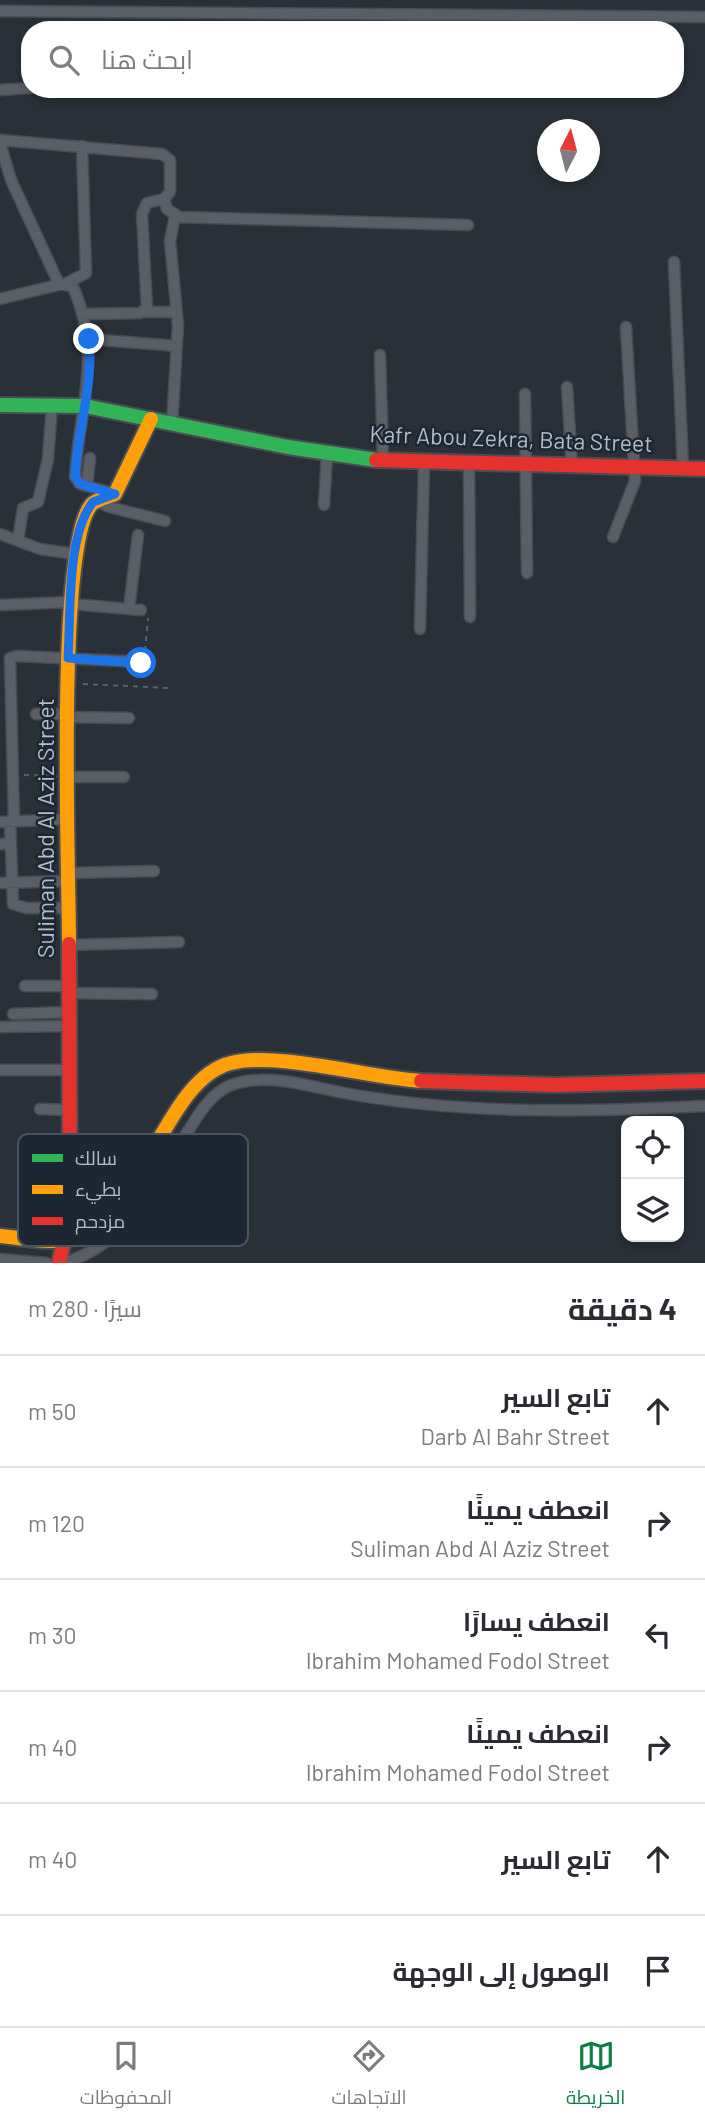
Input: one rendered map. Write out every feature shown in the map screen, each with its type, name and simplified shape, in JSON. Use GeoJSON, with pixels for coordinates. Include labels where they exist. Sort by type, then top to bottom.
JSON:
{"type":"FeatureCollection","features":[{"type":"Feature","properties":{"kind":"street"},"geometry":{"type":"LineString","coordinates":[[0,11],[705,17]]}},
{"type":"Feature","properties":{"kind":"street"},"geometry":{"type":"LineString","coordinates":[[0,90],[21,89]]}},
{"type":"Feature","properties":{"kind":"street"},"geometry":{"type":"LineString","coordinates":[[115,494],[87,486],[75,477],[82,406],[89,379],[89,339],[75,291],[63,284],[4,173],[0,141],[82,146],[167,156],[170,160],[170,192],[164,199],[147,203],[142,214],[148,306],[143,312]]}},
{"type":"Feature","properties":{"kind":"street"},"geometry":{"type":"LineString","coordinates":[[0,299],[63,284],[86,273],[82,146]]}},
{"type":"Feature","properties":{"kind":"street"},"geometry":{"type":"LineString","coordinates":[[164,199],[167,209],[176,216],[192,219],[468,225]]}},
{"type":"Feature","properties":{"kind":"street"},"geometry":{"type":"LineString","coordinates":[[172,424],[177,346],[170,249],[176,216]]}},
{"type":"Feature","properties":{"kind":"street"},"geometry":{"type":"LineString","coordinates":[[674,262],[683,468]]}},
{"type":"Feature","properties":{"kind":"street"},"geometry":{"type":"LineString","coordinates":[[82,314],[176,312]]}},
{"type":"Feature","properties":{"kind":"street"},"geometry":{"type":"LineString","coordinates":[[613,537],[633,491],[636,465],[626,327]]}},
{"type":"Feature","properties":{"kind":"street"},"geometry":{"type":"LineString","coordinates":[[89,339],[177,346]]}},
{"type":"Feature","properties":{"kind":"street"},"geometry":{"type":"LineString","coordinates":[[380,355],[383,460]]}},
{"type":"Feature","properties":{"kind":"street"},"geometry":{"type":"LineString","coordinates":[[567,387],[572,466]]}},
{"type":"Feature","properties":{"kind":"street"},"geometry":{"type":"LineString","coordinates":[[525,394],[527,573]]}},
{"type":"Feature","properties":{"kind":"street","name":"Kafr Abou Zekra, Bata Street"},"geometry":{"type":"LineString","coordinates":[[0,405],[82,406],[327,454],[383,460],[469,465],[636,465],[705,470]]}},
{"type":"Feature","properties":{"kind":"street"},"geometry":{"type":"LineString","coordinates":[[18,540],[23,508],[38,502],[44,484],[52,405]]}},
{"type":"Feature","properties":{"kind":"street"},"geometry":{"type":"LineString","coordinates":[[96,500],[115,494],[151,419]]}},
{"type":"Feature","properties":{"kind":"street"},"geometry":{"type":"LineString","coordinates":[[324,505],[327,454]]}},
{"type":"Feature","properties":{"kind":"street"},"geometry":{"type":"LineString","coordinates":[[87,486],[90,458]]}},
{"type":"Feature","properties":{"kind":"street"},"geometry":{"type":"LineString","coordinates":[[420,629],[424,462]]}},
{"type":"Feature","properties":{"kind":"street"},"geometry":{"type":"LineString","coordinates":[[469,465],[470,617]]}},
{"type":"Feature","properties":{"kind":"street"},"geometry":{"type":"LineString","coordinates":[[96,500],[115,509],[165,522]]}},
{"type":"Feature","properties":{"kind":"street","name":"Suliman Abd Al Aziz Street"},"geometry":{"type":"LineString","coordinates":[[70,1134],[68,658],[75,554],[87,512],[96,500]]}},
{"type":"Feature","properties":{"kind":"street"},"geometry":{"type":"LineString","coordinates":[[0,534],[40,549],[75,554]]}},
{"type":"Feature","properties":{"kind":"street"},"geometry":{"type":"LineString","coordinates":[[129,609],[138,535]]}},
{"type":"Feature","properties":{"kind":"street"},"geometry":{"type":"LineString","coordinates":[[0,605],[72,603],[141,610]]}},
{"type":"Feature","properties":{"kind":"street"},"geometry":{"type":"LineString","coordinates":[[68,908],[15,905],[12,900],[8,822],[12,775],[10,659],[17,656],[142,662]]}},
{"type":"Feature","properties":{"kind":"street"},"geometry":{"type":"LineString","coordinates":[[36,714],[129,718]]}},
{"type":"Feature","properties":{"kind":"street"},"geometry":{"type":"LineString","coordinates":[[70,776],[124,778]]}},
{"type":"Feature","properties":{"kind":"street"},"geometry":{"type":"LineString","coordinates":[[8,822],[68,819]]}},
{"type":"Feature","properties":{"kind":"street"},"geometry":{"type":"LineString","coordinates":[[0,844],[11,843]]}},
{"type":"Feature","properties":{"kind":"street"},"geometry":{"type":"LineString","coordinates":[[0,883],[154,871]]}},
{"type":"Feature","properties":{"kind":"street"},"geometry":{"type":"LineString","coordinates":[[69,945],[179,942]]}},
{"type":"Feature","properties":{"kind":"street"},"geometry":{"type":"LineString","coordinates":[[26,986],[152,993]]}},
{"type":"Feature","properties":{"kind":"street"},"geometry":{"type":"LineString","coordinates":[[13,1014],[69,1019]]}},
{"type":"Feature","properties":{"kind":"street"},"geometry":{"type":"LineString","coordinates":[[0,1027],[69,1019]]}},
{"type":"Feature","properties":{"kind":"street"},"geometry":{"type":"LineString","coordinates":[[164,1134],[197,1086],[213,1070],[228,1063],[259,1061],[369,1077],[501,1087],[705,1081]]}},
{"type":"Feature","properties":{"kind":"street"},"geometry":{"type":"LineString","coordinates":[[0,1070],[70,1070]]}},
{"type":"Feature","properties":{"kind":"street"},"geometry":{"type":"LineString","coordinates":[[187,1134],[207,1103],[225,1087],[250,1080],[286,1083],[387,1101],[445,1106],[588,1111],[705,1106]]}},
{"type":"Feature","properties":{"kind":"street"},"geometry":{"type":"LineString","coordinates":[[40,1109],[70,1110]]}},
{"type":"Feature","properties":{"kind":"street"},"geometry":{"type":"LineString","coordinates":[[0,1236],[18,1237]]}},
{"type":"Feature","properties":{"kind":"street"},"geometry":{"type":"LineString","coordinates":[[60,1263],[90,1254],[101,1246]]}},
{"type":"Feature","properties":{"kind":"street"},"geometry":{"type":"LineString","coordinates":[[0,1259],[47,1263]]}},
{"type":"Feature","properties":{"kind":"path"},"geometry":{"type":"LineString","coordinates":[[141,610],[148,617],[142,662]]}},
{"type":"Feature","properties":{"kind":"path"},"geometry":{"type":"LineString","coordinates":[[69,683],[170,688]]}},
{"type":"Feature","properties":{"kind":"path"},"geometry":{"type":"LineString","coordinates":[[12,775],[70,776]]}},
{"type":"Feature","properties":{"kind":"traffic: fast"},"geometry":{"type":"LineString","coordinates":[[0,405],[85,406],[288,447],[376,460]]}},
{"type":"Feature","properties":{"kind":"traffic: slow"},"geometry":{"type":"LineString","coordinates":[[69,944],[67,714],[73,582],[80,534],[91,505],[115,494],[151,419]]}},
{"type":"Feature","properties":{"kind":"traffic: slow"},"geometry":{"type":"LineString","coordinates":[[162,1134],[189,1093],[209,1074],[231,1063],[273,1060],[421,1081]]}},
{"type":"Feature","properties":{"kind":"traffic: slow"},"geometry":{"type":"LineString","coordinates":[[0,1236],[18,1238]]}},
{"type":"Feature","properties":{"kind":"traffic: jam"},"geometry":{"type":"LineString","coordinates":[[376,460],[705,469]]}},
{"type":"Feature","properties":{"kind":"traffic: jam"},"geometry":{"type":"LineString","coordinates":[[69,944],[70,1134]]}},
{"type":"Feature","properties":{"kind":"traffic: jam"},"geometry":{"type":"LineString","coordinates":[[421,1081],[554,1085],[705,1081]]}},
{"type":"Feature","properties":{"kind":"traffic: jam"},"geometry":{"type":"LineString","coordinates":[[59,1263],[63,1246]]}},
{"type":"Feature","properties":{"kind":"route"},"geometry":{"type":"LineString","coordinates":[[89,339],[89,379],[82,406],[75,477],[80,484],[115,494],[96,500],[89,506],[81,529],[75,554],[68,658],[141,663]]}}]}
